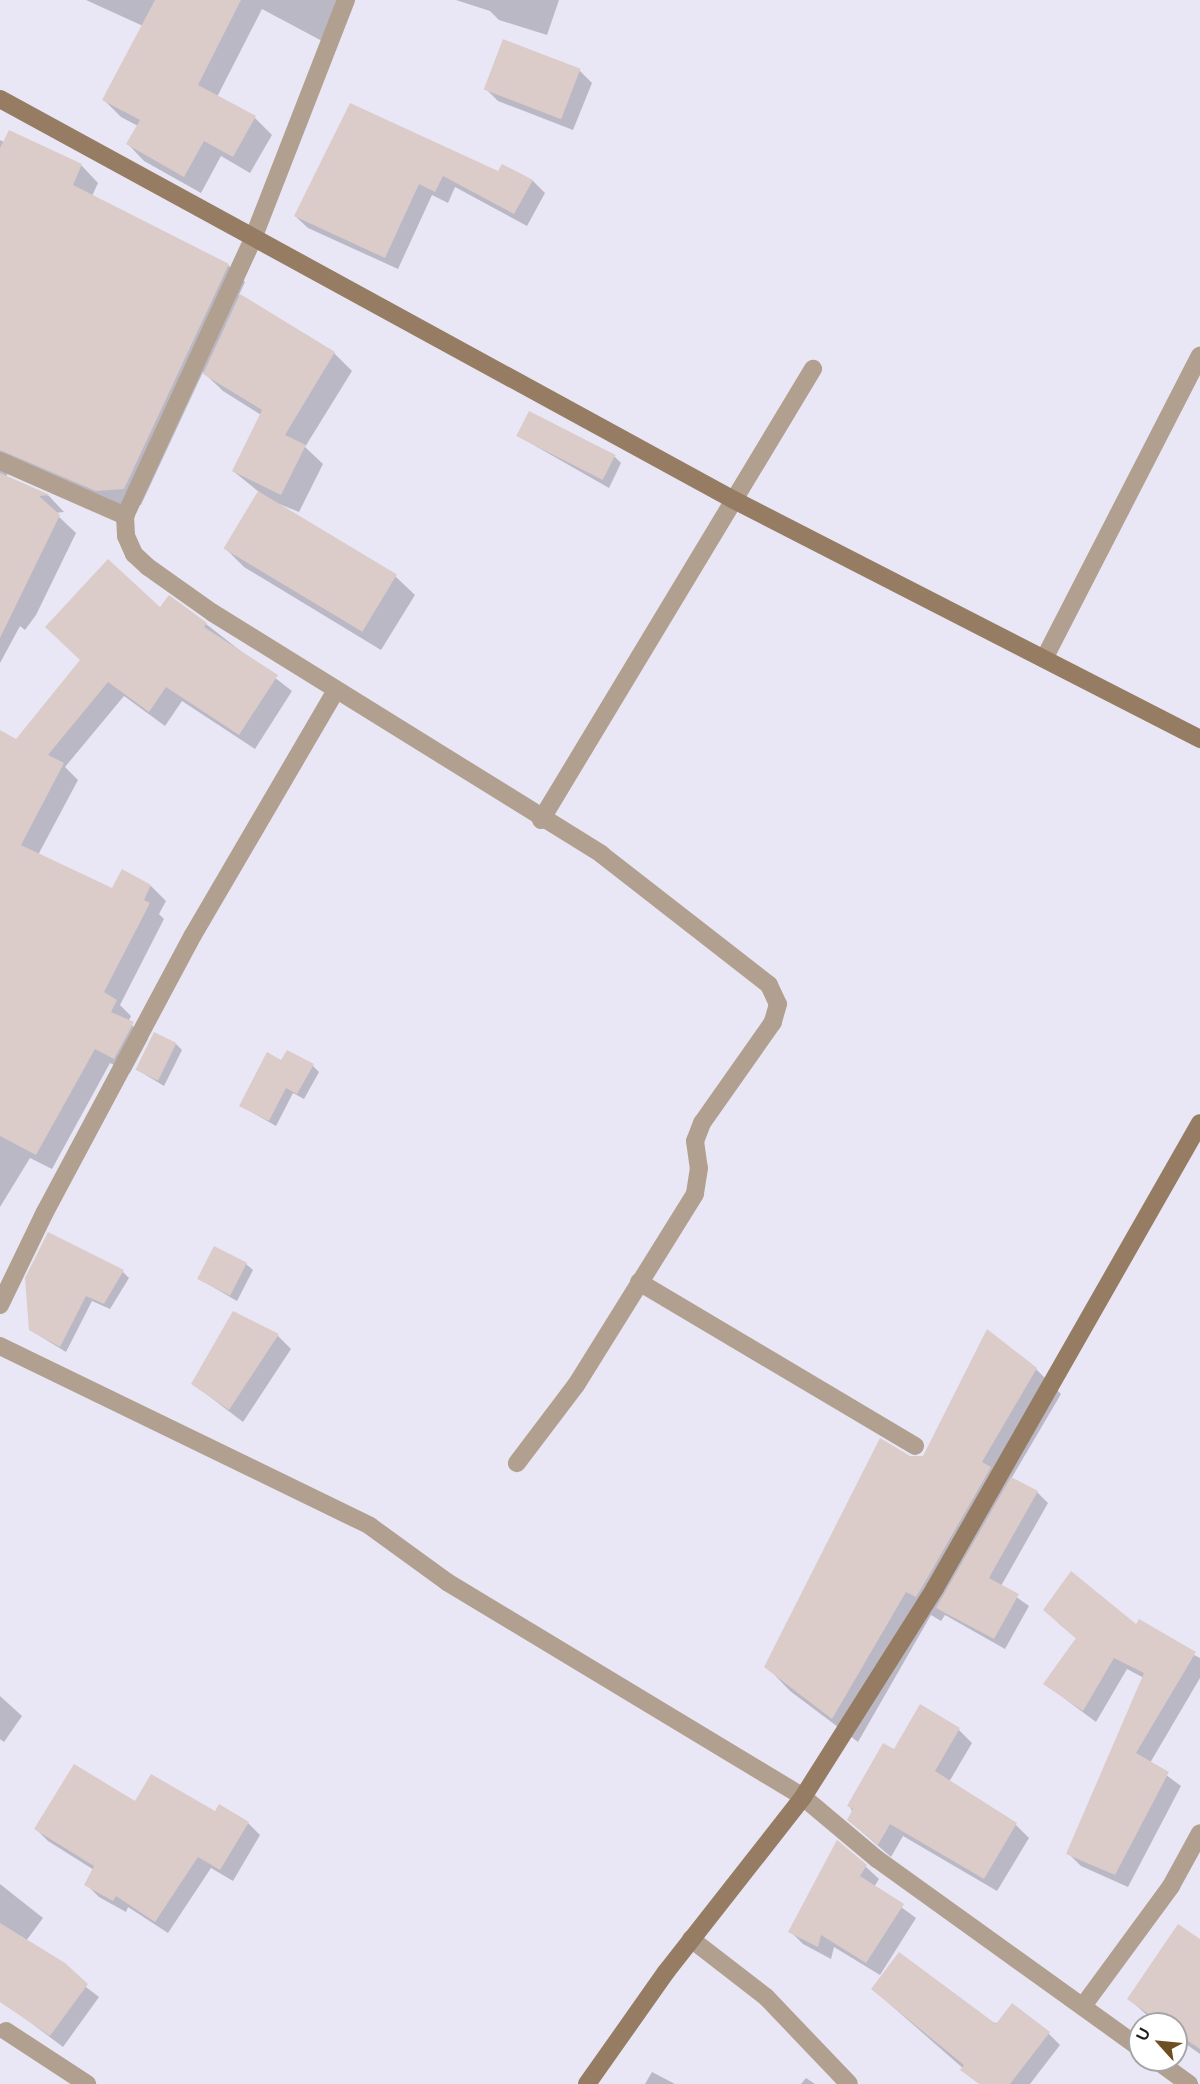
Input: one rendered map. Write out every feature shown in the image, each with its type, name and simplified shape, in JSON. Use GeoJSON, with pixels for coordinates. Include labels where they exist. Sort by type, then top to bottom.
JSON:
{"type":"FeatureCollection","features":[{"type":"Feature","properties":{"kind":"street"},"geometry":{"type":"LineString","coordinates":[[346,0],[253,239],[125,516],[126,536],[134,554],[148,567],[541,820],[601,854],[742,963],[776,994],[773,1022],[702,1123],[694,1141],[699,1168],[695,1194],[576,1385],[517,1463]]}},
{"type":"Feature","properties":{"kind":"street"},"geometry":{"type":"LineString","coordinates":[[0,99],[734,500],[1045,657],[1200,739]]}},
{"type":"Feature","properties":{"kind":"street"},"geometry":{"type":"LineString","coordinates":[[1045,657],[1200,355]]}},
{"type":"Feature","properties":{"kind":"street"},"geometry":{"type":"LineString","coordinates":[[541,820],[813,369]]}},
{"type":"Feature","properties":{"kind":"street"},"geometry":{"type":"LineString","coordinates":[[0,462],[125,516]]}},
{"type":"Feature","properties":{"kind":"street"},"geometry":{"type":"LineString","coordinates":[[0,1305],[45,1212],[193,935],[336,690]]}},
{"type":"Feature","properties":{"kind":"street"},"geometry":{"type":"LineString","coordinates":[[587,2084],[691,1939],[803,1797],[935,1588],[1200,1123]]}},
{"type":"Feature","properties":{"kind":"street"},"geometry":{"type":"LineString","coordinates":[[639,1282],[915,1446]]}},
{"type":"Feature","properties":{"kind":"street"},"geometry":{"type":"LineString","coordinates":[[0,1346],[370,1526],[447,1582],[803,1797],[877,1859],[1128,2039]]}},
{"type":"Feature","properties":{"kind":"street"},"geometry":{"type":"LineString","coordinates":[[1083,2006],[1171,1886],[1200,1833]]}},
{"type":"Feature","properties":{"kind":"street"},"geometry":{"type":"LineString","coordinates":[[691,1939],[766,1997],[849,2084]]}},
{"type":"Feature","properties":{"kind":"street"},"geometry":{"type":"LineString","coordinates":[[6,2031],[87,2084]]}},
{"type":"Feature","properties":{"kind":"street"},"geometry":{"type":"LineString","coordinates":[[1172,2072],[1189,2084]]}},
{"type":"Feature","properties":{"kind":"building"},"geometry":{"type":"Polygon","coordinates":[[[155,0],[241,0],[198,85],[256,116],[233,157],[204,141],[184,177],[126,144],[140,120],[102,100],[155,0]]]}},
{"type":"Feature","properties":{"kind":"building"},"geometry":{"type":"Polygon","coordinates":[[[503,39],[580,69],[561,119],[484,89],[503,39]]]}},
{"type":"Feature","properties":{"kind":"building"},"geometry":{"type":"Polygon","coordinates":[[[350,103],[498,171],[502,164],[533,180],[514,214],[443,176],[435,192],[419,184],[385,258],[294,216],[350,103]]]}},
{"type":"Feature","properties":{"kind":"building"},"geometry":{"type":"Polygon","coordinates":[[[9,130],[82,164],[73,185],[229,264],[124,489],[96,491],[0,450],[0,148],[9,130]]]}},
{"type":"Feature","properties":{"kind":"building"},"geometry":{"type":"Polygon","coordinates":[[[240,294],[335,352],[285,435],[306,445],[281,495],[232,471],[262,410],[203,374],[240,294]]]}},
{"type":"Feature","properties":{"kind":"building"},"geometry":{"type":"Polygon","coordinates":[[[529,411],[615,455],[603,480],[516,436],[529,411]]]}},
{"type":"Feature","properties":{"kind":"building"},"geometry":{"type":"Polygon","coordinates":[[[0,473],[50,495],[39,496],[60,515],[0,638],[0,473]]]}},
{"type":"Feature","properties":{"kind":"building"},"geometry":{"type":"Polygon","coordinates":[[[258,491],[397,574],[362,632],[223,548],[258,491]]]}},
{"type":"Feature","properties":{"kind":"building"},"geometry":{"type":"Polygon","coordinates":[[[108,559],[160,607],[169,595],[207,623],[204,627],[278,675],[239,735],[166,687],[149,712],[108,682],[48,755],[64,763],[21,845],[112,888],[122,869],[151,885],[144,900],[150,903],[104,992],[117,1000],[111,1012],[134,1022],[114,1059],[95,1049],[36,1155],[0,1136],[0,730],[16,739],[80,660],[45,627],[108,559]]]}},
{"type":"Feature","properties":{"kind":"building"},"geometry":{"type":"Polygon","coordinates":[[[154,1032],[176,1043],[158,1081],[136,1070],[154,1032]]]}},
{"type":"Feature","properties":{"kind":"building"},"geometry":{"type":"Polygon","coordinates":[[[287,1050],[314,1064],[297,1094],[286,1088],[269,1121],[239,1106],[267,1052],[281,1060],[287,1050]]]}},
{"type":"Feature","properties":{"kind":"building"},"geometry":{"type":"Polygon","coordinates":[[[48,1232],[124,1270],[104,1304],[86,1296],[60,1347],[29,1330],[25,1278],[48,1232]]]}},
{"type":"Feature","properties":{"kind":"building"},"geometry":{"type":"Polygon","coordinates":[[[214,1246],[247,1263],[230,1296],[197,1279],[214,1246]]]}},
{"type":"Feature","properties":{"kind":"building"},"geometry":{"type":"Polygon","coordinates":[[[233,1311],[279,1334],[229,1410],[191,1384],[233,1311]]]}},
{"type":"Feature","properties":{"kind":"building"},"geometry":{"type":"Polygon","coordinates":[[[987,1329],[1037,1368],[982,1462],[991,1467],[925,1582],[916,1597],[906,1592],[832,1719],[764,1667],[880,1438],[910,1456],[923,1456],[987,1329]]]}},
{"type":"Feature","properties":{"kind":"building"},"geometry":{"type":"Polygon","coordinates":[[[1011,1477],[1038,1491],[989,1578],[1019,1594],[994,1639],[936,1608],[1011,1477]]]}},
{"type":"Feature","properties":{"kind":"building"},"geometry":{"type":"Polygon","coordinates":[[[1071,1571],[1136,1624],[1139,1619],[1196,1652],[1136,1753],[1169,1772],[1115,1875],[1066,1854],[1144,1673],[1114,1658],[1083,1711],[1043,1684],[1076,1638],[1043,1610],[1071,1571]]]}},
{"type":"Feature","properties":{"kind":"building"},"geometry":{"type":"Polygon","coordinates":[[[920,1704],[960,1728],[935,1771],[1017,1823],[984,1879],[890,1824],[878,1845],[847,1820],[853,1809],[847,1806],[883,1743],[894,1749],[920,1704]]]}},
{"type":"Feature","properties":{"kind":"building"},"geometry":{"type":"Polygon","coordinates":[[[74,1764],[135,1801],[151,1774],[215,1811],[219,1804],[249,1822],[220,1870],[198,1857],[155,1922],[116,1896],[113,1901],[84,1885],[94,1866],[34,1829],[74,1764]]]}},
{"type":"Feature","properties":{"kind":"building"},"geometry":{"type":"Polygon","coordinates":[[[837,1840],[867,1865],[860,1876],[904,1904],[866,1963],[821,1935],[818,1947],[788,1932],[837,1840]]]}},
{"type":"Feature","properties":{"kind":"building"},"geometry":{"type":"Polygon","coordinates":[[[0,1923],[65,1963],[88,1984],[50,2036],[0,2002],[0,1923]]]}},
{"type":"Feature","properties":{"kind":"building"},"geometry":{"type":"Polygon","coordinates":[[[1178,1924],[1200,1939],[1200,2049],[1188,2041],[1188,2012],[1146,2012],[1127,1999],[1178,1924]]]}},
{"type":"Feature","properties":{"kind":"building"},"geometry":{"type":"Polygon","coordinates":[[[899,1952],[996,2024],[1012,2003],[1050,2032],[1010,2084],[979,2084],[960,2070],[964,2065],[871,1989],[899,1952]]]}}]}
